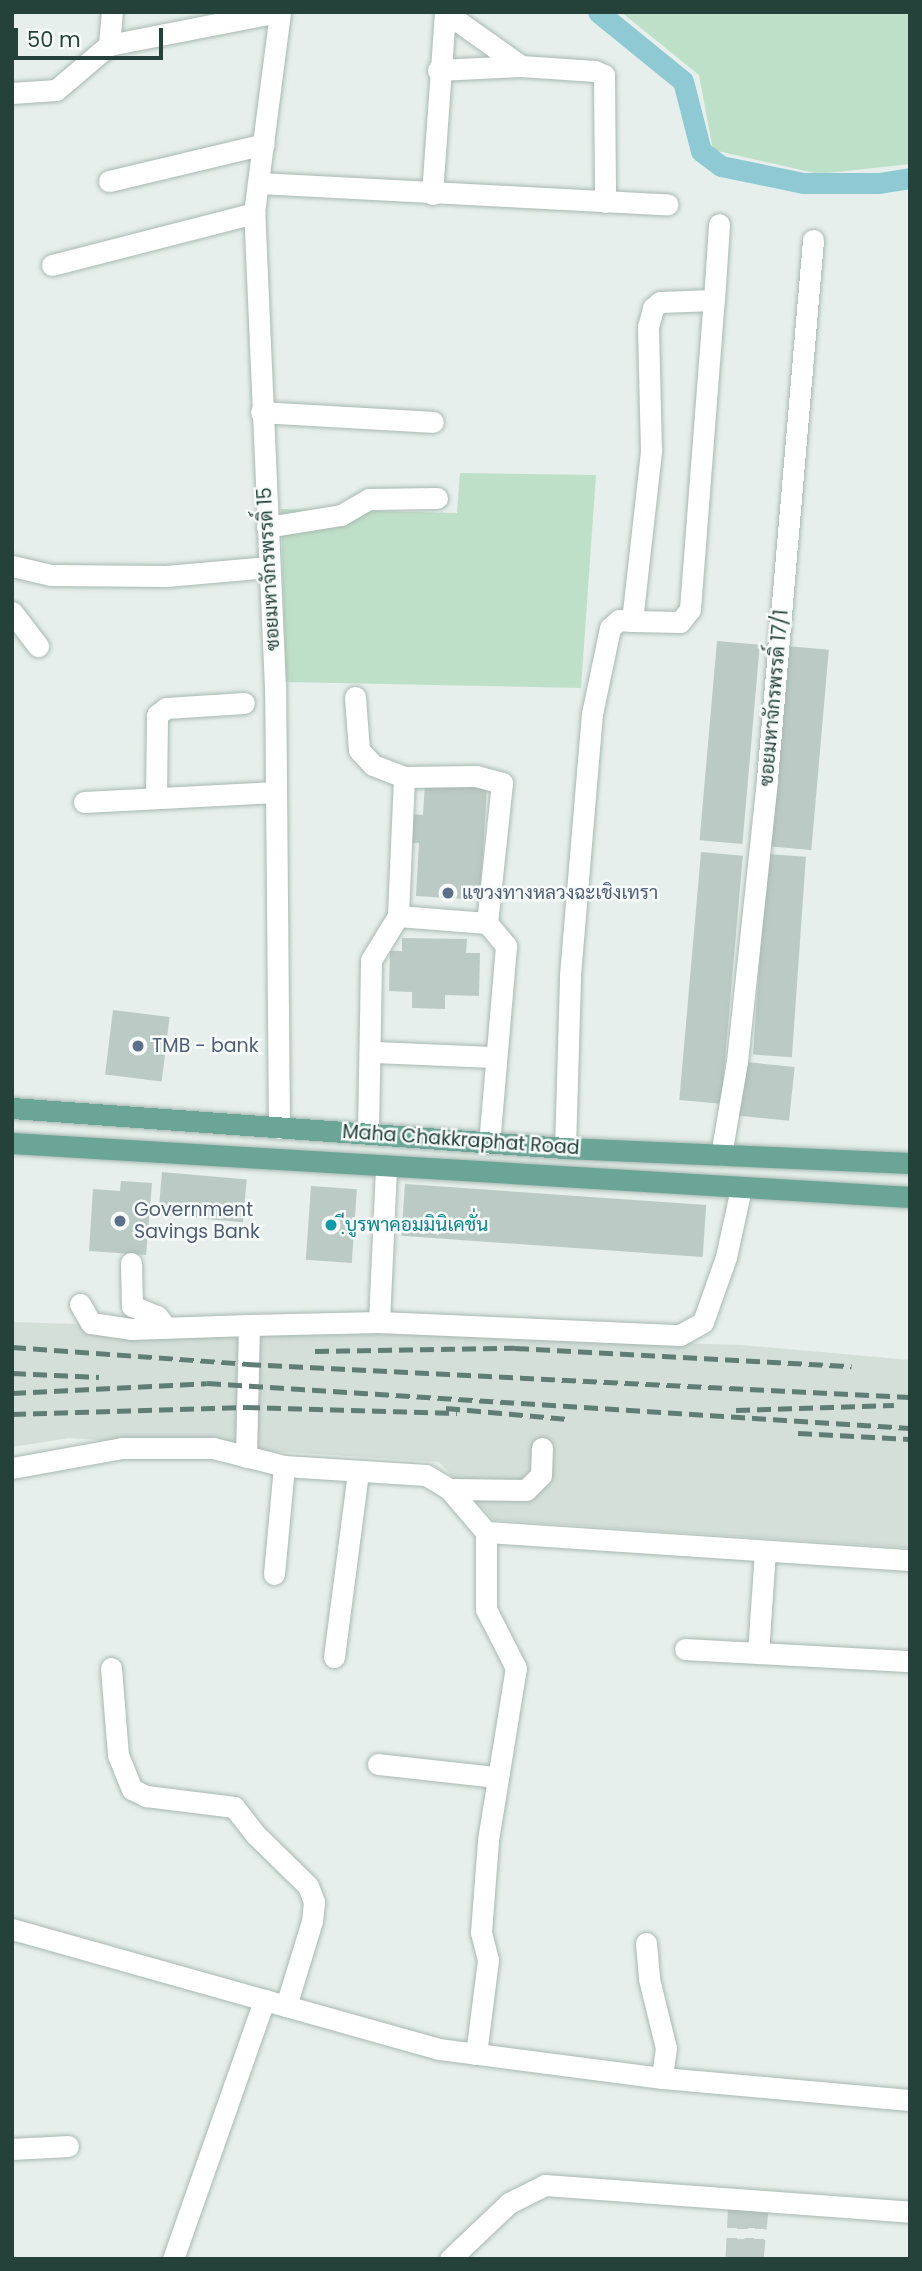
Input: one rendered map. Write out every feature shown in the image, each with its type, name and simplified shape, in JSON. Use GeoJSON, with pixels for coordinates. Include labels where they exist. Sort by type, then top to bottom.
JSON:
{"type":"FeatureCollection","features":[{"type":"Feature","properties":{"kind":"main road","name":"Maha Chakkraphat Road"},"geometry":{"type":"LineString","coordinates":[[12,1108],[565,1148],[910,1163]]}},
{"type":"Feature","properties":{"kind":"main road","name":"Maha Chakkraphat Road"},"geometry":{"type":"LineString","coordinates":[[12,1143],[910,1197]]}},
{"type":"Feature","properties":{"kind":"street"},"geometry":{"type":"LineString","coordinates":[[109,45],[112,12]]}},
{"type":"Feature","properties":{"kind":"street"},"geometry":{"type":"LineString","coordinates":[[12,93],[57,90],[109,45],[278,12]]}},
{"type":"Feature","properties":{"kind":"street","name":"ซอยมหาจักรพรรดิ์ 15"},"geometry":{"type":"LineString","coordinates":[[278,12],[260,183],[254,214],[276,792],[279,1128]]}},
{"type":"Feature","properties":{"kind":"street"},"geometry":{"type":"LineString","coordinates":[[432,194],[438,70],[445,12],[521,66]]}},
{"type":"Feature","properties":{"kind":"street"},"geometry":{"type":"LineString","coordinates":[[438,70],[521,66],[595,71],[604,75],[605,202]]}},
{"type":"Feature","properties":{"kind":"street"},"geometry":{"type":"LineString","coordinates":[[109,181],[264,144]]}},
{"type":"Feature","properties":{"kind":"street"},"geometry":{"type":"LineString","coordinates":[[260,183],[432,194],[667,204]]}},
{"type":"Feature","properties":{"kind":"street"},"geometry":{"type":"LineString","coordinates":[[52,264],[254,214]]}},
{"type":"Feature","properties":{"kind":"street"},"geometry":{"type":"LineString","coordinates":[[565,1148],[570,975],[592,714],[610,628],[619,620],[680,622],[690,609],[719,225]]}},
{"type":"Feature","properties":{"kind":"street","name":"ซอยมหาจักรพรรดิ์ 17/1"},"geometry":{"type":"LineString","coordinates":[[721,1155],[737,1061],[767,779],[813,240]]}},
{"type":"Feature","properties":{"kind":"street"},"geometry":{"type":"LineString","coordinates":[[632,621],[651,451],[647,347],[653,308],[675,299],[713,300]]}},
{"type":"Feature","properties":{"kind":"street"},"geometry":{"type":"LineString","coordinates":[[261,412],[433,422]]}},
{"type":"Feature","properties":{"kind":"street"},"geometry":{"type":"LineString","coordinates":[[267,527],[341,515],[369,499],[437,498]]}},
{"type":"Feature","properties":{"kind":"street"},"geometry":{"type":"LineString","coordinates":[[12,566],[51,575],[166,576],[269,567]]}},
{"type":"Feature","properties":{"kind":"street"},"geometry":{"type":"LineString","coordinates":[[12,612],[38,646]]}},
{"type":"Feature","properties":{"kind":"street"},"geometry":{"type":"LineString","coordinates":[[355,697],[359,750],[373,765],[404,777],[476,776],[502,783],[486,923]]}},
{"type":"Feature","properties":{"kind":"street"},"geometry":{"type":"LineString","coordinates":[[156,798],[157,715],[166,708],[244,703]]}},
{"type":"Feature","properties":{"kind":"street"},"geometry":{"type":"LineString","coordinates":[[368,1134],[373,1052],[371,960],[397,916],[404,777]]}},
{"type":"Feature","properties":{"kind":"street"},"geometry":{"type":"LineString","coordinates":[[84,802],[276,792]]}},
{"type":"Feature","properties":{"kind":"street"},"geometry":{"type":"LineString","coordinates":[[397,916],[486,923],[506,946],[494,1057],[489,1143]]}},
{"type":"Feature","properties":{"kind":"street"},"geometry":{"type":"LineString","coordinates":[[373,1052],[494,1057]]}},
{"type":"Feature","properties":{"kind":"street"},"geometry":{"type":"LineString","coordinates":[[379,1322],[386,1166]]}},
{"type":"Feature","properties":{"kind":"street"},"geometry":{"type":"LineString","coordinates":[[80,1304],[91,1323],[131,1329],[379,1322],[680,1335],[703,1322],[726,1257],[741,1188]]}},
{"type":"Feature","properties":{"kind":"street"},"geometry":{"type":"LineString","coordinates":[[131,1263],[132,1306],[157,1316],[166,1327]]}},
{"type":"Feature","properties":{"kind":"street"},"geometry":{"type":"LineString","coordinates":[[246,1457],[249,1325]]}},
{"type":"Feature","properties":{"kind":"street"},"geometry":{"type":"LineString","coordinates":[[12,1468],[121,1448],[213,1448],[284,1466],[426,1475],[449,1489],[486,1532],[485,1609],[516,1668],[509,1724],[495,1777],[481,1932],[488,1960],[476,2054]]}},
{"type":"Feature","properties":{"kind":"street"},"geometry":{"type":"LineString","coordinates":[[449,1489],[526,1490],[541,1475],[542,1448]]}},
{"type":"Feature","properties":{"kind":"street"},"geometry":{"type":"LineString","coordinates":[[274,1574],[284,1466]]}},
{"type":"Feature","properties":{"kind":"street"},"geometry":{"type":"LineString","coordinates":[[334,1657],[358,1472]]}},
{"type":"Feature","properties":{"kind":"street"},"geometry":{"type":"LineString","coordinates":[[486,1532],[910,1560]]}},
{"type":"Feature","properties":{"kind":"street"},"geometry":{"type":"LineString","coordinates":[[758,1653],[765,1551]]}},
{"type":"Feature","properties":{"kind":"street"},"geometry":{"type":"LineString","coordinates":[[685,1649],[910,1661]]}},
{"type":"Feature","properties":{"kind":"street"},"geometry":{"type":"LineString","coordinates":[[111,1668],[118,1755],[132,1789],[146,1796],[234,1807],[256,1835],[308,1886],[314,1902],[312,1921],[286,2006]]}},
{"type":"Feature","properties":{"kind":"street"},"geometry":{"type":"LineString","coordinates":[[378,1764],[495,1777]]}},
{"type":"Feature","properties":{"kind":"street"},"geometry":{"type":"LineString","coordinates":[[12,1929],[439,2049],[662,2078],[910,2100]]}},
{"type":"Feature","properties":{"kind":"street"},"geometry":{"type":"LineString","coordinates":[[646,1943],[649,1979],[666,2048],[662,2078]]}},
{"type":"Feature","properties":{"kind":"street"},"geometry":{"type":"LineString","coordinates":[[173,2259],[264,2000]]}},
{"type":"Feature","properties":{"kind":"street"},"geometry":{"type":"LineString","coordinates":[[12,2149],[68,2146]]}},
{"type":"Feature","properties":{"kind":"street"},"geometry":{"type":"LineString","coordinates":[[450,2259],[509,2203],[545,2185],[910,2212]]}},
{"type":"Feature","properties":{"kind":"shaded area"},"geometry":{"type":"Polygon","coordinates":[[[12,1322],[741,1345],[910,1360],[910,1548],[494,1520],[439,1462],[69,1438],[12,1447],[12,1322]]]}},
{"type":"Feature","properties":{"kind":"green space"},"geometry":{"type":"Polygon","coordinates":[[[621,12],[910,12],[910,164],[819,174],[713,150],[699,75],[621,12]]]}},
{"type":"Feature","properties":{"kind":"green space"},"geometry":{"type":"Polygon","coordinates":[[[460,473],[596,475],[581,688],[286,682],[281,509],[457,513],[460,473]]]}},
{"type":"Feature","properties":{"kind":"building"},"geometry":{"type":"Polygon","coordinates":[[[717,641],[760,645],[742,844],[700,840],[717,641]]]}},
{"type":"Feature","properties":{"kind":"building"},"geometry":{"type":"Polygon","coordinates":[[[786,646],[829,650],[811,850],[768,846],[786,646]]]}},
{"type":"Feature","properties":{"kind":"building"},"geometry":{"type":"Polygon","coordinates":[[[425,783],[487,787],[480,900],[416,896],[419,843],[409,843],[411,814],[423,815],[425,783]]]}},
{"type":"Feature","properties":{"kind":"building"},"geometry":{"type":"Polygon","coordinates":[[[701,852],[743,856],[721,1104],[679,1100],[701,852]]]}},
{"type":"Feature","properties":{"kind":"building"},"geometry":{"type":"Polygon","coordinates":[[[767,854],[806,857],[792,1057],[753,1055],[767,854]]]}},
{"type":"Feature","properties":{"kind":"building"},"geometry":{"type":"Polygon","coordinates":[[[402,938],[467,939],[466,953],[480,953],[479,996],[445,995],[445,1009],[412,1008],[412,992],[389,991],[390,951],[402,951],[402,938]]]}},
{"type":"Feature","properties":{"kind":"building","name":"TMB - bank"},"geometry":{"type":"Polygon","coordinates":[[[113,1010],[170,1017],[162,1081],[105,1075],[113,1010]]]}},
{"type":"Feature","properties":{"kind":"building"},"geometry":{"type":"Polygon","coordinates":[[[737,1061],[795,1067],[789,1121],[731,1115],[737,1061]]]}},
{"type":"Feature","properties":{"kind":"building"},"geometry":{"type":"Polygon","coordinates":[[[162,1172],[247,1179],[243,1222],[158,1215],[162,1172]]]}},
{"type":"Feature","properties":{"kind":"building","name":"Government Savings Bank"},"geometry":{"type":"Polygon","coordinates":[[[121,1181],[152,1183],[146,1255],[89,1251],[93,1189],[120,1191],[121,1181]]]}},
{"type":"Feature","properties":{"kind":"building"},"geometry":{"type":"Polygon","coordinates":[[[405,1184],[706,1205],[703,1257],[401,1236],[405,1184]]]}},
{"type":"Feature","properties":{"kind":"building","name":"ฺีบูรพาคอมมินิเคชั่น"},"geometry":{"type":"Polygon","coordinates":[[[311,1186],[357,1189],[352,1263],[306,1260],[311,1186]]]}},
{"type":"Feature","properties":{"kind":"waterway"},"geometry":{"type":"LineString","coordinates":[[598,12],[683,81],[701,151],[721,166],[803,183],[879,183],[910,178]]}},
{"type":"Feature","properties":{"kind":"tunnel"},"geometry":{"type":"LineString","coordinates":[[736,2259],[739,2198]]}},
{"type":"Feature","properties":{"kind":"tunnel"},"geometry":{"type":"LineString","coordinates":[[753,2259],[759,2199]]}},
{"type":"Feature","properties":{"kind":"railway"},"geometry":{"type":"LineString","coordinates":[[12,1347],[247,1364],[910,1397]]}},
{"type":"Feature","properties":{"kind":"railway"},"geometry":{"type":"LineString","coordinates":[[315,1351],[515,1348],[852,1366]]}},
{"type":"Feature","properties":{"kind":"railway"},"geometry":{"type":"LineString","coordinates":[[12,1373],[99,1377]]}},
{"type":"Feature","properties":{"kind":"railway"},"geometry":{"type":"LineString","coordinates":[[12,1393],[207,1383],[910,1428]]}},
{"type":"Feature","properties":{"kind":"railway"},"geometry":{"type":"LineString","coordinates":[[736,1410],[894,1405]]}},
{"type":"Feature","properties":{"kind":"railway"},"geometry":{"type":"LineString","coordinates":[[12,1414],[246,1407],[457,1413]]}},
{"type":"Feature","properties":{"kind":"railway"},"geometry":{"type":"LineString","coordinates":[[446,1408],[568,1419]]}},
{"type":"Feature","properties":{"kind":"railway"},"geometry":{"type":"LineString","coordinates":[[798,1433],[910,1439]]}},
{"type":"Feature","properties":{"kind":"place","name":"แขวงทางหลวงฉะเชิงเทรา"},"geometry":{"type":"Point","coordinates":[448,893]}},
{"type":"Feature","properties":{"kind":"place","name":"TMB - bank"},"geometry":{"type":"Point","coordinates":[138,1046]}},
{"type":"Feature","properties":{"kind":"place","name":"Government Savings Bank"},"geometry":{"type":"Point","coordinates":[120,1221]}},
{"type":"Feature","properties":{"kind":"place","name":"ฺีบูรพาคอมมินิเคชั่น"},"geometry":{"type":"Point","coordinates":[331,1225]}}]}
